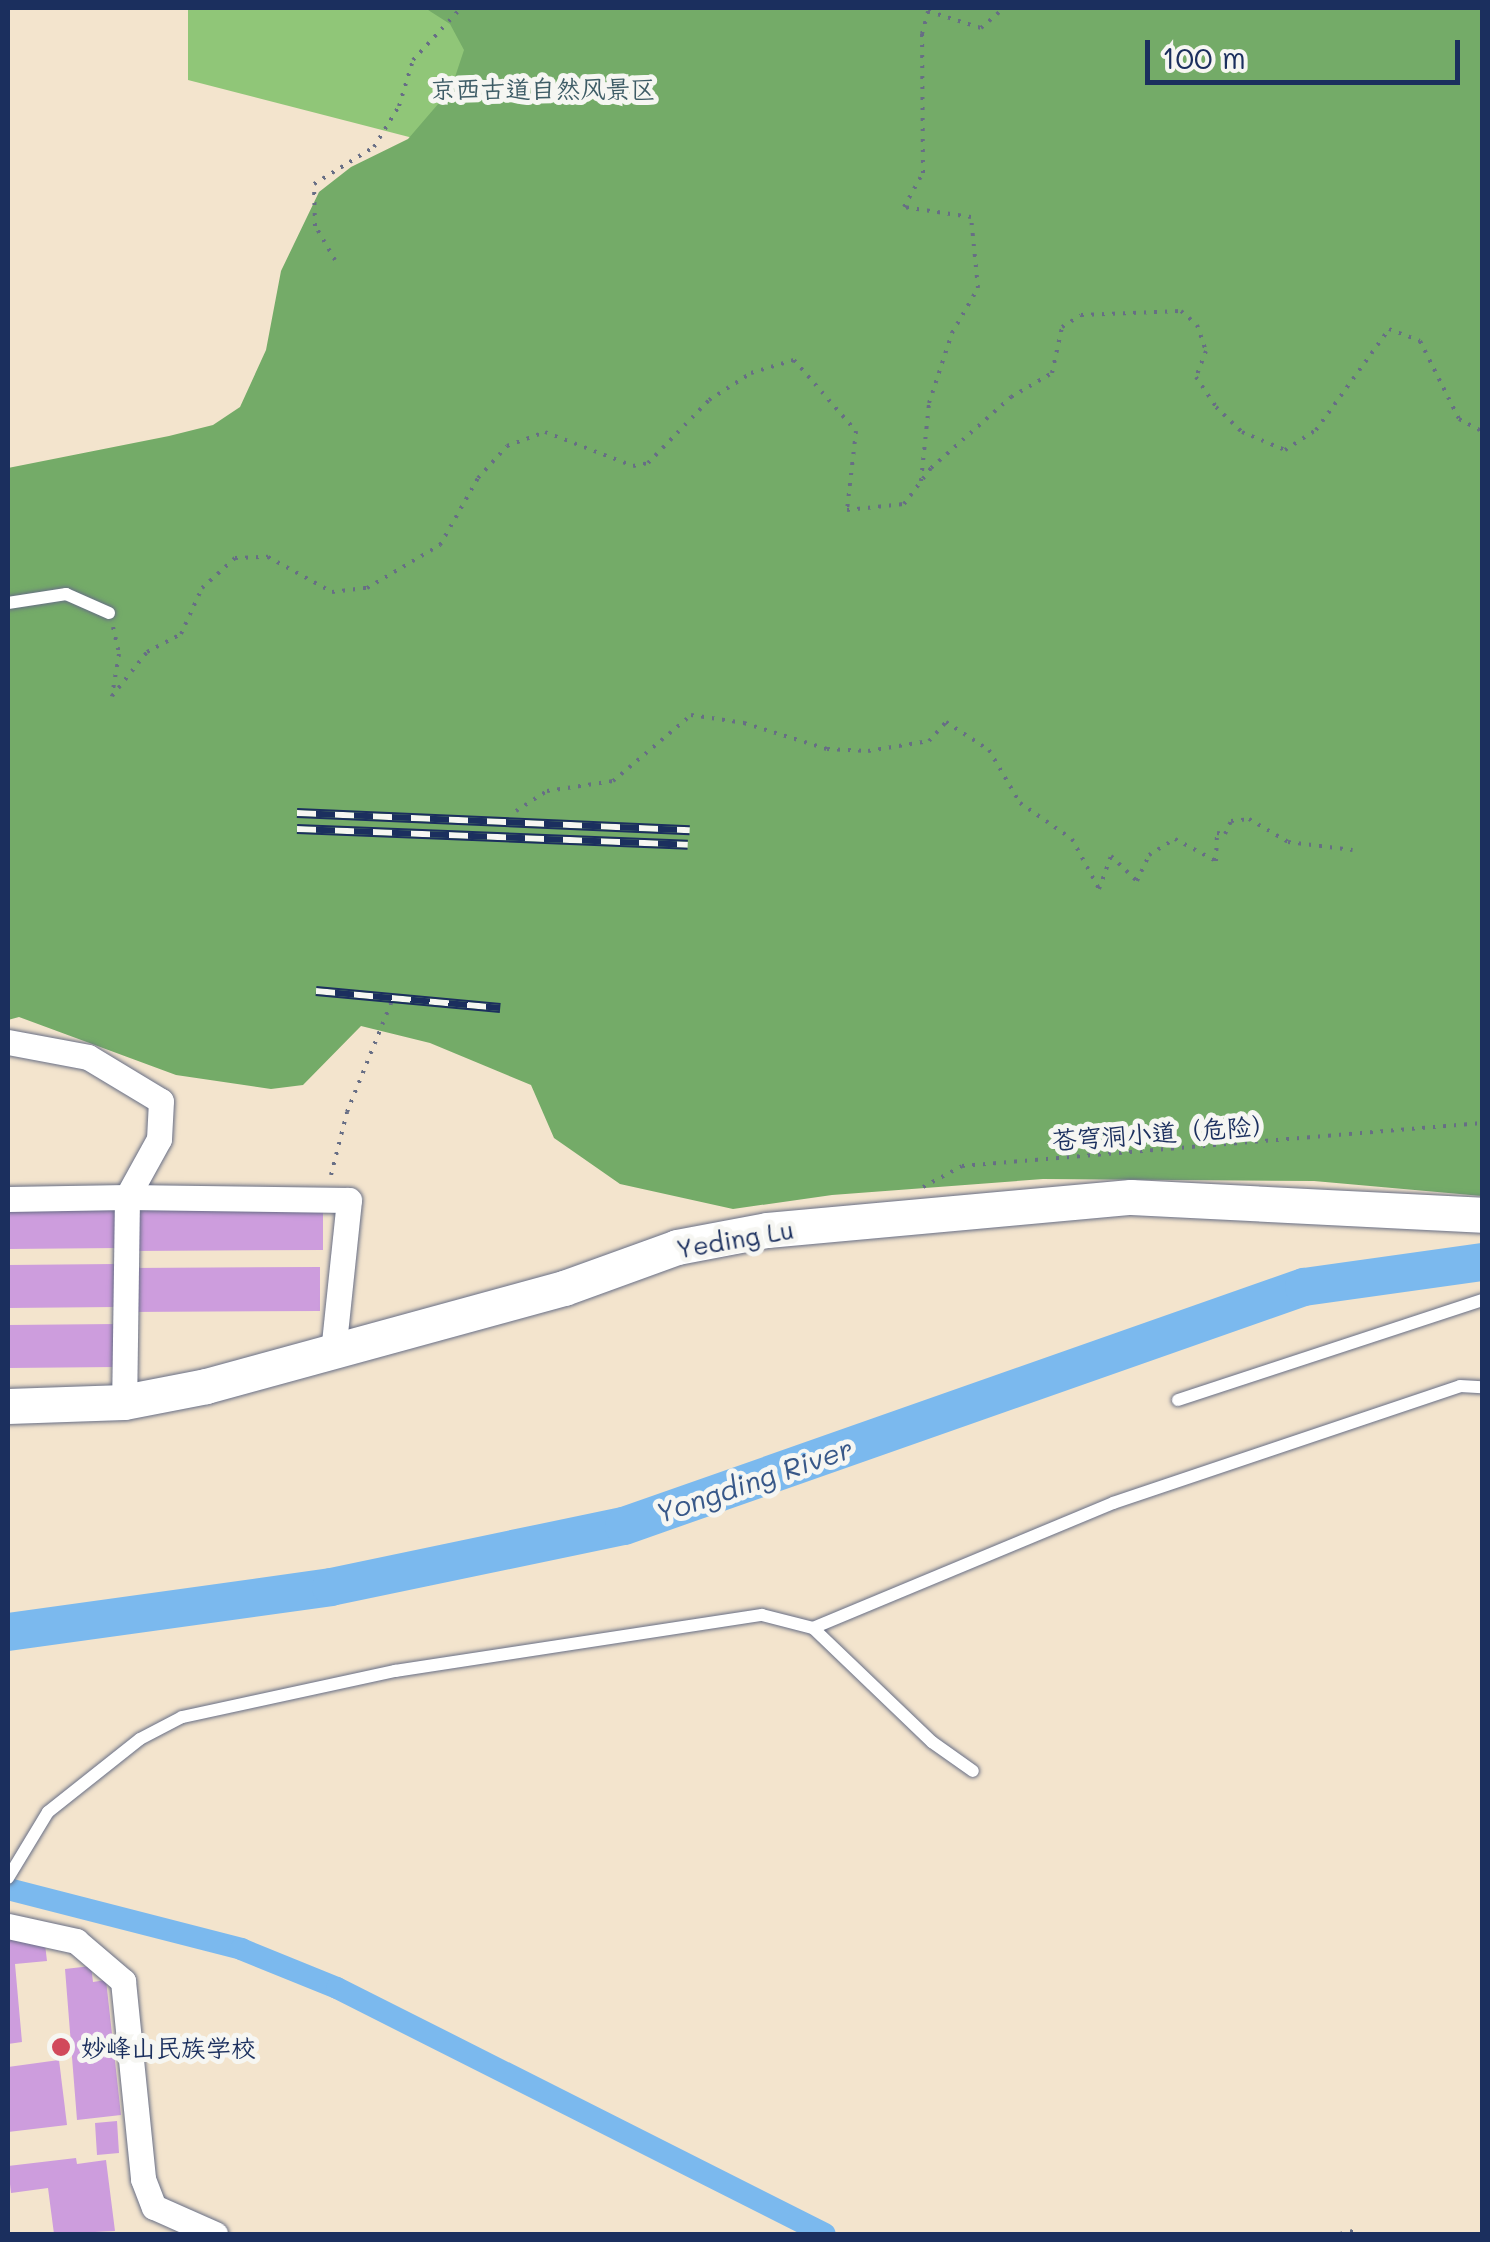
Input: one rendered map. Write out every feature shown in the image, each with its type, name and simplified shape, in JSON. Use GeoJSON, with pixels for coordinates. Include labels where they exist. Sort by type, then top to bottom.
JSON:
{"type":"FeatureCollection","features":[{"type":"Feature","properties":{"kind":"main road","name":"Yeding Lu"},"geometry":{"type":"LineString","coordinates":[[8,1406],[124,1402],[332,1354],[564,1288],[676,1247],[923,1211],[1131,1197],[1482,1215]]}},
{"type":"Feature","properties":{"kind":"street"},"geometry":{"type":"LineString","coordinates":[[8,1042],[88,1057],[161,1101],[159,1139],[127,1197],[124,1402]]}},
{"type":"Feature","properties":{"kind":"street"},"geometry":{"type":"LineString","coordinates":[[8,1198],[349,1200],[332,1354]]}},
{"type":"Feature","properties":{"kind":"street"},"geometry":{"type":"LineString","coordinates":[[8,1926],[76,1942],[122,1981],[143,2178],[154,2207],[215,2234]]}},
{"type":"Feature","properties":{"kind":"lane"},"geometry":{"type":"LineString","coordinates":[[8,603],[66,594],[110,613]]}},
{"type":"Feature","properties":{"kind":"lane"},"geometry":{"type":"LineString","coordinates":[[1178,1400],[1482,1300]]}},
{"type":"Feature","properties":{"kind":"lane"},"geometry":{"type":"LineString","coordinates":[[814,1628],[1113,1503],[1460,1386],[1482,1388]]}},
{"type":"Feature","properties":{"kind":"lane"},"geometry":{"type":"LineString","coordinates":[[9,1874],[48,1812],[140,1738],[182,1716],[395,1671],[762,1615],[814,1628],[932,1742],[973,1772]]}},
{"type":"Feature","properties":{"kind":"path"},"geometry":{"type":"LineString","coordinates":[[335,260],[315,226],[314,184],[374,147],[405,92],[413,60],[461,8]]}},
{"type":"Feature","properties":{"kind":"path"},"geometry":{"type":"LineString","coordinates":[[921,481],[929,403],[952,334],[978,288],[971,217],[904,207],[923,173],[922,34],[928,11],[981,28],[1004,8]]}},
{"type":"Feature","properties":{"kind":"path"},"geometry":{"type":"LineString","coordinates":[[110,613],[119,654],[112,696],[147,652],[181,634],[202,588],[235,558],[268,557],[332,592],[367,588],[440,546],[478,478],[507,446],[545,432],[633,466],[648,463],[709,400],[751,373],[794,360],[856,431],[847,510],[904,504],[921,481],[1011,397],[1052,373],[1062,327],[1081,315],[1181,310],[1196,324],[1206,351],[1196,377],[1216,407],[1242,432],[1285,450],[1316,430],[1389,329],[1420,341],[1459,419],[1482,432]]}},
{"type":"Feature","properties":{"kind":"path"},"geometry":{"type":"LineString","coordinates":[[516,812],[547,791],[612,782],[691,715],[854,750],[929,741],[946,722],[989,750],[1020,803],[1072,839],[1098,889],[1111,856],[1136,881],[1149,855],[1175,839],[1216,861],[1217,834],[1225,834],[1231,820],[1249,819],[1288,842],[1354,850]]}},
{"type":"Feature","properties":{"kind":"path"},"geometry":{"type":"LineString","coordinates":[[324,1199],[348,1112],[394,998]]}},
{"type":"Feature","properties":{"kind":"path","name":"苍穹洞小道（危险）"},"geometry":{"type":"LineString","coordinates":[[912,1193],[962,1166],[1482,1123]]}},
{"type":"Feature","properties":{"kind":"path"},"geometry":{"type":"LineString","coordinates":[[1340,2234],[1358,2230]]}},
{"type":"Feature","properties":{"kind":"green space","name":"京西古道自然风景区"},"geometry":{"type":"Polygon","coordinates":[[[188,8],[814,8],[560,176],[188,80],[188,8]]]}},
{"type":"Feature","properties":{"kind":"green space"},"geometry":{"type":"Polygon","coordinates":[[[425,8],[1482,8],[1482,1196],[1314,1181],[1043,1179],[832,1195],[733,1209],[620,1184],[554,1138],[531,1085],[430,1043],[361,1026],[303,1085],[271,1089],[176,1075],[19,1017],[8,1020],[8,468],[213,425],[240,407],[266,350],[281,271],[319,192],[351,167],[408,139],[451,89],[464,50],[450,24],[425,8]]]}},
{"type":"Feature","properties":{"kind":"building"},"geometry":{"type":"Polygon","coordinates":[[[118,1205],[118,1248],[8,1249],[8,1206],[118,1205]]]}},
{"type":"Feature","properties":{"kind":"building"},"geometry":{"type":"Polygon","coordinates":[[[131,1206],[323,1206],[323,1250],[131,1251],[131,1206]]]}},
{"type":"Feature","properties":{"kind":"building"},"geometry":{"type":"Polygon","coordinates":[[[115,1264],[115,1307],[8,1308],[8,1265],[115,1264]]]}},
{"type":"Feature","properties":{"kind":"building"},"geometry":{"type":"Polygon","coordinates":[[[320,1267],[320,1311],[128,1312],[128,1268],[320,1267]]]}},
{"type":"Feature","properties":{"kind":"building"},"geometry":{"type":"Polygon","coordinates":[[[116,1324],[116,1367],[8,1368],[8,1325],[116,1324]]]}},
{"type":"Feature","properties":{"kind":"building"},"geometry":{"type":"Polygon","coordinates":[[[44,1936],[47,1961],[15,1964],[22,2042],[8,2044],[8,1939],[44,1936]]]}},
{"type":"Feature","properties":{"kind":"building"},"geometry":{"type":"Polygon","coordinates":[[[91,1966],[93,1982],[106,1980],[121,2115],[77,2120],[65,1969],[91,1966]]]}},
{"type":"Feature","properties":{"kind":"building"},"geometry":{"type":"Polygon","coordinates":[[[59,2060],[67,2125],[8,2132],[8,2067],[59,2060]]]}},
{"type":"Feature","properties":{"kind":"building"},"geometry":{"type":"Polygon","coordinates":[[[117,2121],[119,2153],[97,2155],[95,2123],[117,2121]]]}},
{"type":"Feature","properties":{"kind":"building"},"geometry":{"type":"Polygon","coordinates":[[[76,2158],[77,2164],[106,2160],[115,2231],[54,2234],[48,2188],[11,2193],[8,2166],[76,2158]]]}},
{"type":"Feature","properties":{"kind":"waterway","name":"Yongding River"},"geometry":{"type":"LineString","coordinates":[[8,1632],[331,1587],[624,1526],[1304,1287],[1482,1262]]}},
{"type":"Feature","properties":{"kind":"waterway"},"geometry":{"type":"LineString","coordinates":[[8,1889],[241,1949],[337,1988],[825,2234]]}},
{"type":"Feature","properties":{"kind":"railway"},"geometry":{"type":"LineString","coordinates":[[297,813],[690,830]]}},
{"type":"Feature","properties":{"kind":"railway"},"geometry":{"type":"LineString","coordinates":[[297,829],[688,845]]}},
{"type":"Feature","properties":{"kind":"railway"},"geometry":{"type":"LineString","coordinates":[[316,991],[500,1008]]}},
{"type":"Feature","properties":{"kind":"place","name":"妙峰山民族学校"},"geometry":{"type":"Point","coordinates":[61,2047]}}]}
